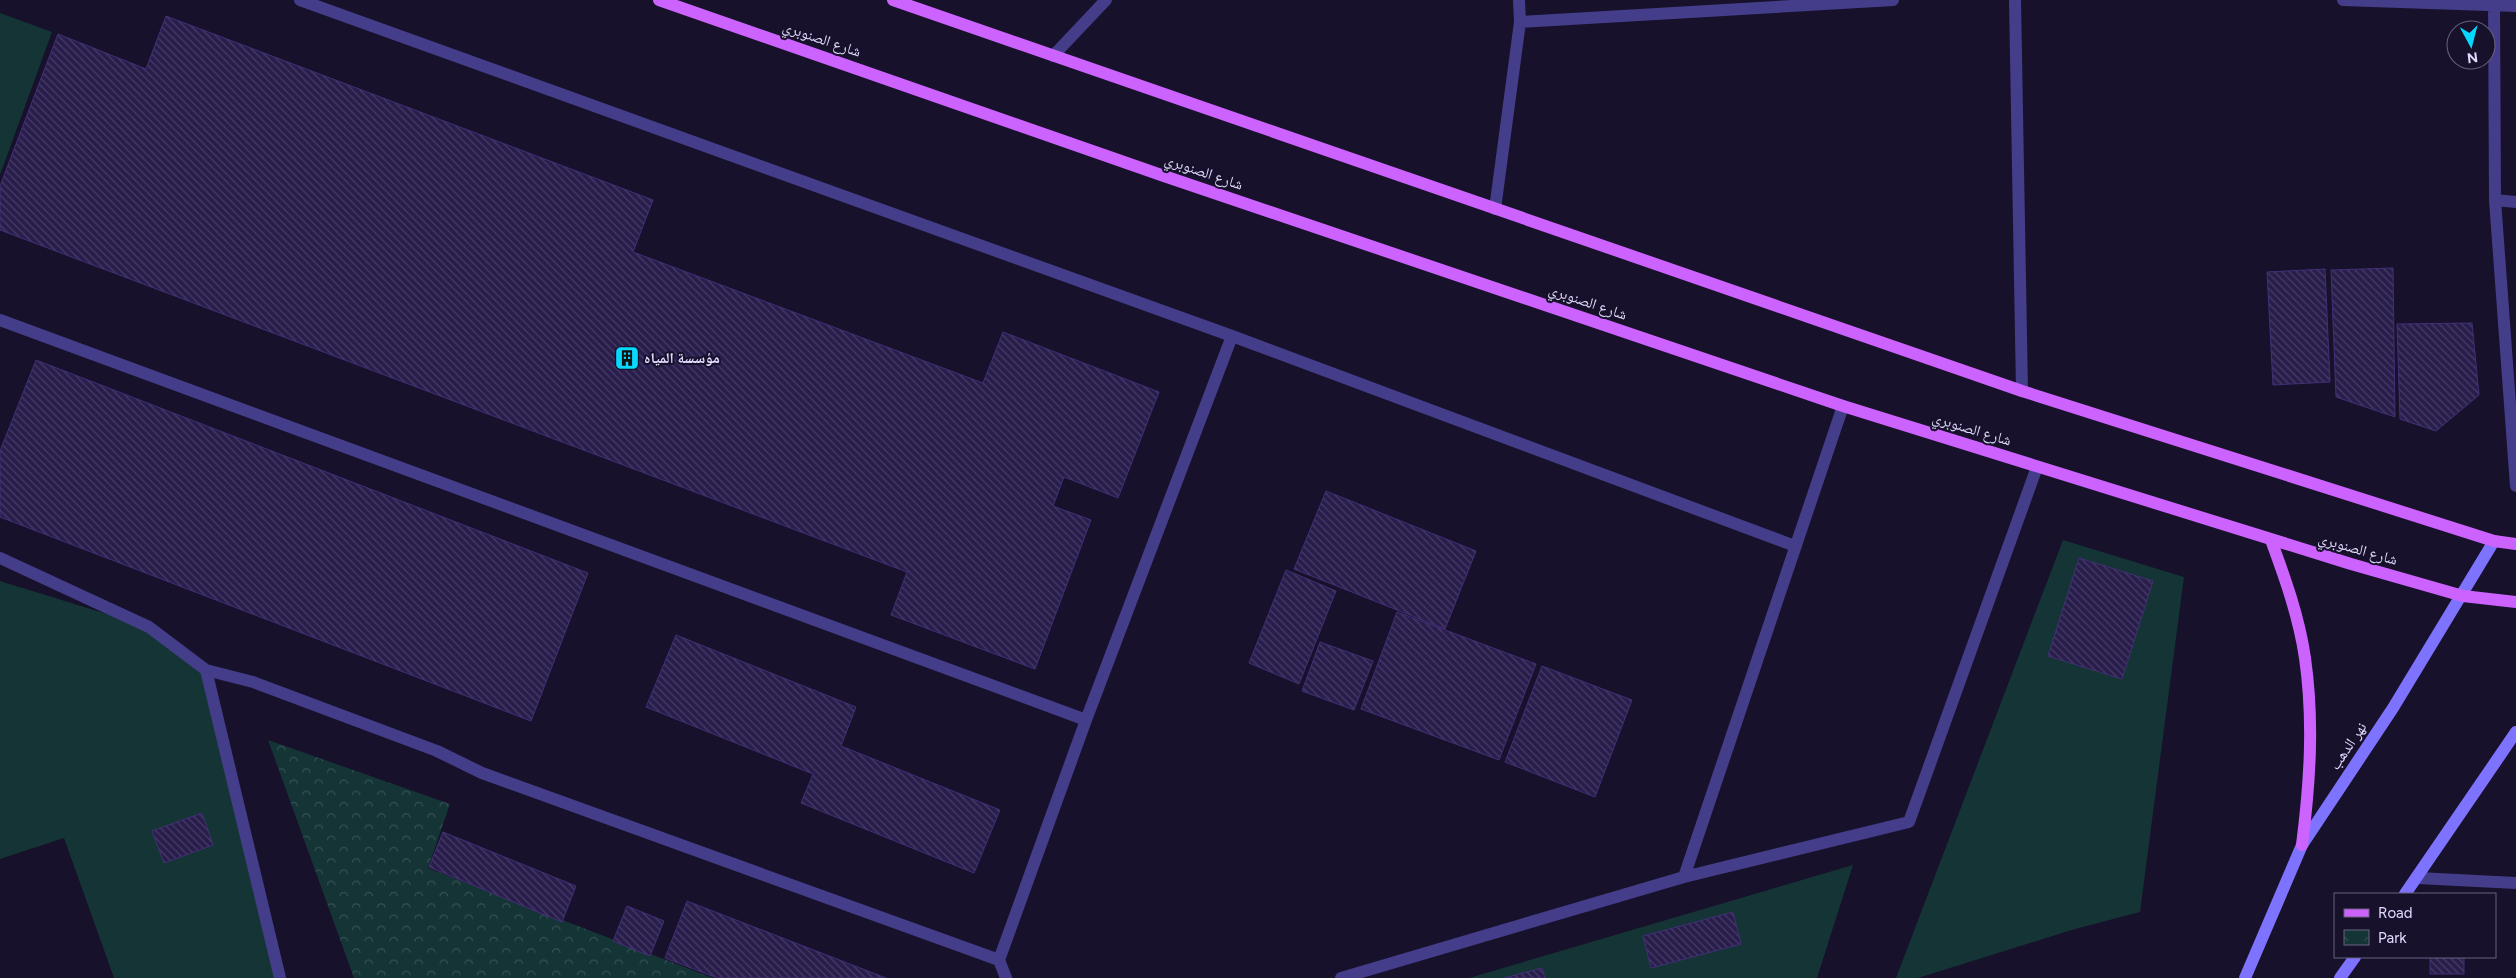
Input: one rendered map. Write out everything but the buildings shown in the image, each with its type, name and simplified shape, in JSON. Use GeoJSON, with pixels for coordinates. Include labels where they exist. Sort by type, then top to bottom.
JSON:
{"type":"FeatureCollection","features":[{"type":"Feature","properties":{"kind":"main road","name":"شارع الصنوبري"},"geometry":{"type":"LineString","coordinates":[[658,0],[1174,179],[1843,406],[2271,540],[2463,596],[2516,602]]}},
{"type":"Feature","properties":{"kind":"main road"},"geometry":{"type":"LineString","coordinates":[[893,0],[2022,391],[2494,541],[2516,544]]}},
{"type":"Feature","properties":{"kind":"main road"},"geometry":{"type":"LineString","coordinates":[[2271,540],[2291,597],[2303,648],[2311,717],[2310,777],[2302,845]]}},
{"type":"Feature","properties":{"kind":"main road","name":"نهر الدهب"},"geometry":{"type":"LineString","coordinates":[[2245,978],[2302,845],[2393,708],[2463,596],[2494,541]]}},
{"type":"Feature","properties":{"kind":"main road"},"geometry":{"type":"LineString","coordinates":[[2406,893],[2418,878],[2516,732]]}},
{"type":"Feature","properties":{"kind":"main road"},"geometry":{"type":"LineString","coordinates":[[2340,978],[2354,958]]}},
{"type":"Feature","properties":{"kind":"street"},"geometry":{"type":"LineString","coordinates":[[300,0],[1232,336],[1795,546]]}},
{"type":"Feature","properties":{"kind":"street"},"geometry":{"type":"LineString","coordinates":[[1053,56],[1106,0]]}},
{"type":"Feature","properties":{"kind":"street"},"geometry":{"type":"LineString","coordinates":[[1495,208],[1520,22],[1519,0]]}},
{"type":"Feature","properties":{"kind":"street"},"geometry":{"type":"LineString","coordinates":[[1520,22],[1894,0]]}},
{"type":"Feature","properties":{"kind":"street"},"geometry":{"type":"LineString","coordinates":[[2015,0],[2022,391]]}},
{"type":"Feature","properties":{"kind":"street"},"geometry":{"type":"LineString","coordinates":[[2343,0],[2494,2],[2516,6]]}},
{"type":"Feature","properties":{"kind":"street"},"geometry":{"type":"LineString","coordinates":[[2494,2],[2494,200],[2516,486]]}},
{"type":"Feature","properties":{"kind":"street"},"geometry":{"type":"LineString","coordinates":[[2494,200],[2516,202]]}},
{"type":"Feature","properties":{"kind":"street"},"geometry":{"type":"LineString","coordinates":[[0,320],[1086,720]]}},
{"type":"Feature","properties":{"kind":"street"},"geometry":{"type":"LineString","coordinates":[[1006,978],[999,960],[1086,720],[1232,336]]}},
{"type":"Feature","properties":{"kind":"street"},"geometry":{"type":"LineString","coordinates":[[1684,877],[1843,406]]}},
{"type":"Feature","properties":{"kind":"street"},"geometry":{"type":"LineString","coordinates":[[1341,978],[1684,877],[1909,822],[2037,467]]}},
{"type":"Feature","properties":{"kind":"street"},"geometry":{"type":"LineString","coordinates":[[0,558],[149,627],[206,670],[253,682],[437,751],[482,772],[999,960]]}},
{"type":"Feature","properties":{"kind":"street"},"geometry":{"type":"LineString","coordinates":[[206,670],[280,978]]}},
{"type":"Feature","properties":{"kind":"street"},"geometry":{"type":"LineString","coordinates":[[2418,878],[2516,883]]}},
{"type":"Feature","properties":{"kind":"green space"},"geometry":{"type":"Polygon","coordinates":[[[0,13],[52,32],[0,175],[0,13]]]}},
{"type":"Feature","properties":{"kind":"green space"},"geometry":{"type":"Polygon","coordinates":[[[2063,540],[2184,577],[2140,912],[2075,929],[1918,978],[1896,978],[2063,540]]]}},
{"type":"Feature","properties":{"kind":"green space"},"geometry":{"type":"Polygon","coordinates":[[[0,581],[149,627],[206,670],[279,978],[114,978],[64,838],[0,859],[0,581]]]}},
{"type":"Feature","properties":{"kind":"green space"},"geometry":{"type":"Polygon","coordinates":[[[268,740],[450,804],[428,868],[713,978],[354,978],[268,740]]]}},
{"type":"Feature","properties":{"kind":"green space"},"geometry":{"type":"Polygon","coordinates":[[[1853,865],[1817,978],[1469,978],[1853,865]]]}},
{"type":"Feature","properties":{"kind":"place","name":"مؤسسة المياه"},"geometry":{"type":"Point","coordinates":[627,358]}}]}
